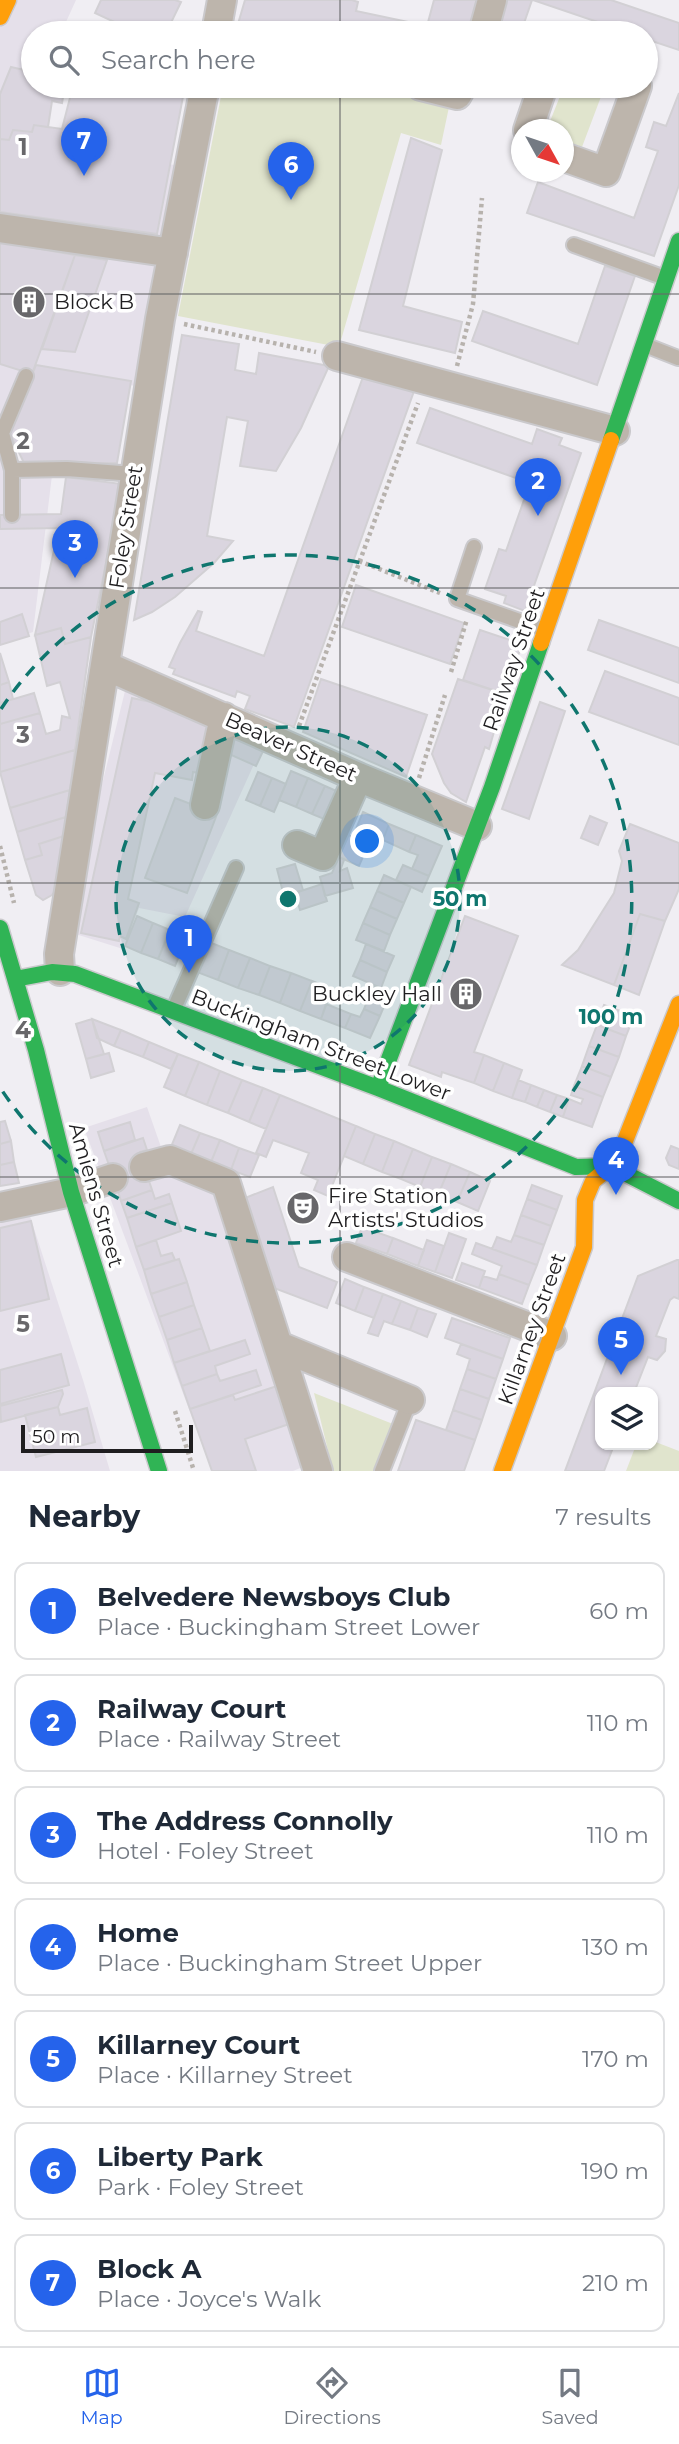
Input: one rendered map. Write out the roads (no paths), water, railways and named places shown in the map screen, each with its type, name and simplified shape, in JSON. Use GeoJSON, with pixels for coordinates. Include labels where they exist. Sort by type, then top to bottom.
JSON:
{"type":"FeatureCollection","features":[{"type":"Feature","properties":{"kind":"street"},"geometry":{"type":"LineString","coordinates":[[0,17],[8,0]]}},
{"type":"Feature","properties":{"kind":"street"},"geometry":{"type":"LineString","coordinates":[[218,21],[222,0]]}},
{"type":"Feature","properties":{"kind":"street"},"geometry":{"type":"LineString","coordinates":[[486,21],[492,0]]}},
{"type":"Feature","properties":{"kind":"street","name":"Foley Street"},"geometry":{"type":"LineString","coordinates":[[60,971],[61,943],[134,474],[160,319],[203,98]]}},
{"type":"Feature","properties":{"kind":"street"},"geometry":{"type":"LineString","coordinates":[[530,119],[535,98]]}},
{"type":"Feature","properties":{"kind":"street"},"geometry":{"type":"LineString","coordinates":[[574,161],[606,172],[632,98]]}},
{"type":"Feature","properties":{"kind":"street"},"geometry":{"type":"LineString","coordinates":[[0,228],[173,253]]}},
{"type":"Feature","properties":{"kind":"street","name":"Railway Street"},"geometry":{"type":"LineString","coordinates":[[378,1088],[477,826],[679,241]]}},
{"type":"Feature","properties":{"kind":"street"},"geometry":{"type":"LineString","coordinates":[[337,356],[615,431]]}},
{"type":"Feature","properties":{"kind":"street","name":"Beaver Street"},"geometry":{"type":"LineString","coordinates":[[106,666],[358,777],[477,826]]}},
{"type":"Feature","properties":{"kind":"street"},"geometry":{"type":"LineString","coordinates":[[205,805],[224,717]]}},
{"type":"Feature","properties":{"kind":"street"},"geometry":{"type":"LineString","coordinates":[[297,845],[323,856],[358,777]]}},
{"type":"Feature","properties":{"kind":"street","name":"Amiens Street"},"geometry":{"type":"LineString","coordinates":[[0,928],[36,1050],[71,1192],[159,1471]]}},
{"type":"Feature","properties":{"kind":"street","name":"Buckingham Street Lower"},"geometry":{"type":"LineString","coordinates":[[15,979],[60,971],[75,974],[378,1088],[576,1167],[611,1167]]}},
{"type":"Feature","properties":{"kind":"street","name":"Killarney Street"},"geometry":{"type":"LineString","coordinates":[[502,1471],[584,1247],[585,1200],[593,1181],[611,1167],[621,1151],[672,1042],[679,1004]]}},
{"type":"Feature","properties":{"kind":"street"},"geometry":{"type":"LineString","coordinates":[[144,1167],[170,1160],[226,1183],[318,1471]]}},
{"type":"Feature","properties":{"kind":"street"},"geometry":{"type":"LineString","coordinates":[[611,1167],[679,1201]]}},
{"type":"Feature","properties":{"kind":"street"},"geometry":{"type":"LineString","coordinates":[[0,1207],[71,1192],[113,1178]]}},
{"type":"Feature","properties":{"kind":"street"},"geometry":{"type":"LineString","coordinates":[[347,1257],[552,1336]]}},
{"type":"Feature","properties":{"kind":"street"},"geometry":{"type":"LineString","coordinates":[[279,1346],[410,1399]]}},
{"type":"Feature","properties":{"kind":"lane"},"geometry":{"type":"LineString","coordinates":[[574,245],[666,278]]}},
{"type":"Feature","properties":{"kind":"lane"},"geometry":{"type":"LineString","coordinates":[[644,344],[678,358]]}},
{"type":"Feature","properties":{"kind":"lane"},"geometry":{"type":"LineString","coordinates":[[12,515],[12,470],[2,433],[26,376]]}},
{"type":"Feature","properties":{"kind":"lane"},"geometry":{"type":"LineString","coordinates":[[12,470],[67,469],[134,474]]}},
{"type":"Feature","properties":{"kind":"lane"},"geometry":{"type":"LineString","coordinates":[[474,547],[457,599],[546,630]]}},
{"type":"Feature","properties":{"kind":"lane"},"geometry":{"type":"LineString","coordinates":[[173,1011],[236,868]]}},
{"type":"Feature","properties":{"kind":"lane"},"geometry":{"type":"LineString","coordinates":[[382,1471],[410,1399]]}},
{"type":"Feature","properties":{"kind":"place","name":"Block A"},"geometry":{"type":"Point","coordinates":[84,176]}},
{"type":"Feature","properties":{"kind":"place","name":"Liberty Park"},"geometry":{"type":"Point","coordinates":[291,200]}},
{"type":"Feature","properties":{"kind":"place","name":"Block B"},"geometry":{"type":"Point","coordinates":[29,302]}},
{"type":"Feature","properties":{"kind":"place","name":"Railway Court"},"geometry":{"type":"Point","coordinates":[538,516]}},
{"type":"Feature","properties":{"kind":"place","name":"The Address Connolly"},"geometry":{"type":"Point","coordinates":[75,578]}},
{"type":"Feature","properties":{"kind":"place","name":"Belvedere Newsboys Club"},"geometry":{"type":"Point","coordinates":[189,973]}},
{"type":"Feature","properties":{"kind":"place","name":"Buckley Hall"},"geometry":{"type":"Point","coordinates":[466,994]}},
{"type":"Feature","properties":{"kind":"place","name":"Home"},"geometry":{"type":"Point","coordinates":[616,1195]}},
{"type":"Feature","properties":{"kind":"place","name":"Fire Station Artists' Studios"},"geometry":{"type":"Point","coordinates":[303,1208]}},
{"type":"Feature","properties":{"kind":"place","name":"Killarney Court"},"geometry":{"type":"Point","coordinates":[621,1375]}}]}
